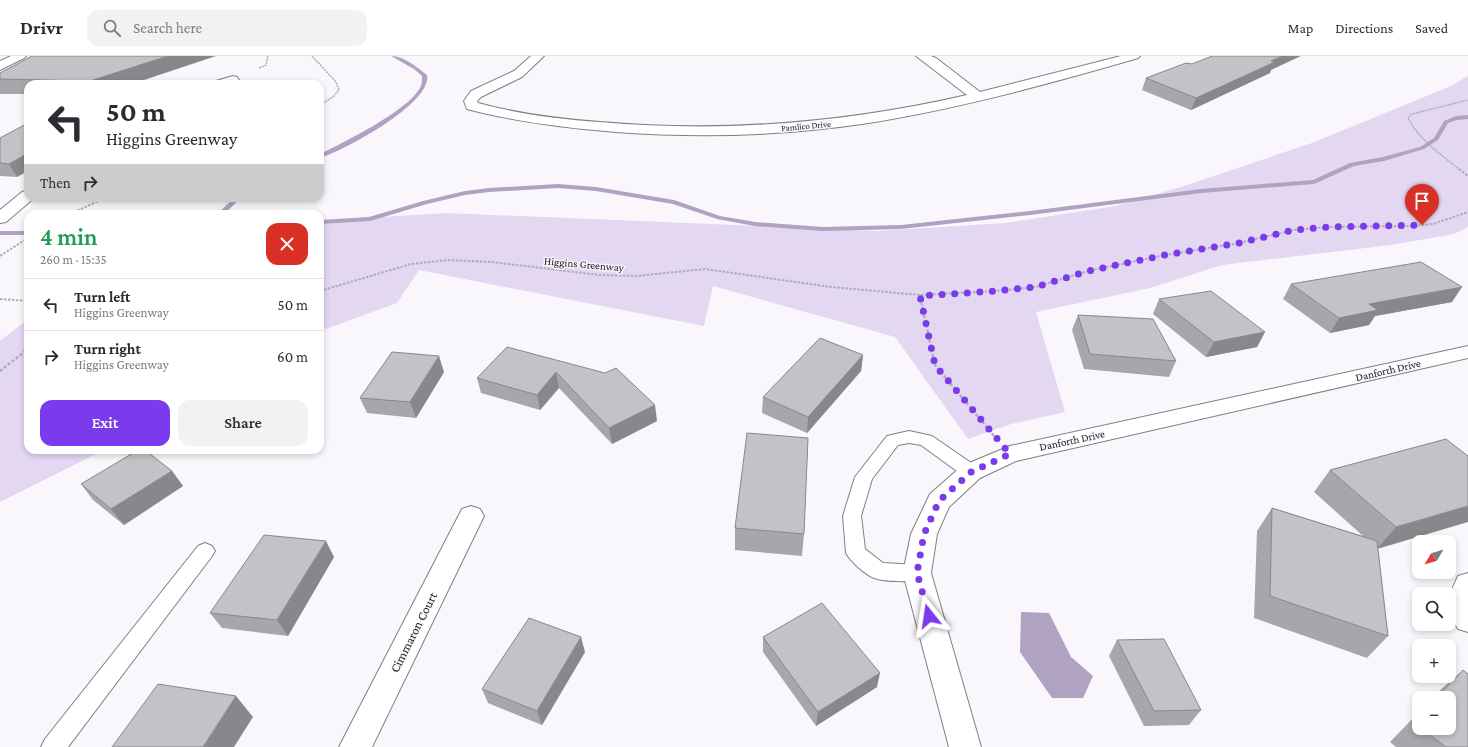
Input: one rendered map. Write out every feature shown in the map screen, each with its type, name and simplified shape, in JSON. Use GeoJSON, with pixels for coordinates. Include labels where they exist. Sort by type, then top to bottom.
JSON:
{"type":"FeatureCollection","features":[{"type":"Feature","properties":{"kind":"street"},"geometry":{"type":"LineString","coordinates":[[0,66],[20,56]]}},
{"type":"Feature","properties":{"kind":"street","name":"Pamlico Drive"},"geometry":{"type":"LineString","coordinates":[[538,56],[518,74],[476,94],[470,101],[472,106],[491,112],[575,125],[632,129],[747,130],[845,122],[894,115],[1059,77],[1134,56]]}},
{"type":"Feature","properties":{"kind":"street"},"geometry":{"type":"LineString","coordinates":[[922,56],[932,61],[977,96]]}},
{"type":"Feature","properties":{"kind":"street"},"geometry":{"type":"LineString","coordinates":[[0,218],[24,198]]}},
{"type":"Feature","properties":{"kind":"street","name":"Danforth Drive"},"geometry":{"type":"LineString","coordinates":[[965,747],[917,573],[924,534],[939,501],[971,472],[1010,454],[1468,352]]}},
{"type":"Feature","properties":{"kind":"street","name":"Cimmaron Court"},"geometry":{"type":"LineString","coordinates":[[355,747],[471,516]]}},
{"type":"Feature","properties":{"kind":"street"},"geometry":{"type":"LineString","coordinates":[[1468,584],[1461,608],[1468,620]]}},
{"type":"Feature","properties":{"kind":"lane"},"geometry":{"type":"LineString","coordinates":[[917,573],[879,571],[856,553],[852,516],[864,476],[893,440],[909,437],[926,440],[971,472]]}},
{"type":"Feature","properties":{"kind":"lane"},"geometry":{"type":"LineString","coordinates":[[53,747],[205,551]]}},
{"type":"Feature","properties":{"kind":"path"},"geometry":{"type":"LineString","coordinates":[[259,68],[266,65],[268,56]]}},
{"type":"Feature","properties":{"kind":"path"},"geometry":{"type":"LineString","coordinates":[[312,56],[336,82],[339,90],[333,97],[324,103]]}},
{"type":"Feature","properties":{"kind":"path"},"geometry":{"type":"LineString","coordinates":[[1468,100],[1412,114],[1408,118],[1410,124],[1423,137],[1468,176]]}},
{"type":"Feature","properties":{"kind":"path"},"geometry":{"type":"LineString","coordinates":[[79,210],[97,202]]}},
{"type":"Feature","properties":{"kind":"path","name":"Higgins Greenway"},"geometry":{"type":"LineString","coordinates":[[324,289],[411,264],[449,260],[492,262],[599,275],[636,276],[705,269],[831,287],[920,296],[996,291],[1036,287],[1088,271],[1165,255],[1239,243],[1294,230],[1328,227],[1433,224],[1468,212]]}},
{"type":"Feature","properties":{"kind":"path"},"geometry":{"type":"LineString","coordinates":[[0,256],[24,241]]}},
{"type":"Feature","properties":{"kind":"path"},"geometry":{"type":"LineString","coordinates":[[920,296],[935,365],[1010,454]]}},
{"type":"Feature","properties":{"kind":"path"},"geometry":{"type":"LineString","coordinates":[[0,299],[24,301]]}},
{"type":"Feature","properties":{"kind":"path"},"geometry":{"type":"LineString","coordinates":[[0,371],[24,352]]}},
{"type":"Feature","properties":{"kind":"shaded area"},"geometry":{"type":"Polygon","coordinates":[[[1468,76],[1468,227],[1454,234],[1391,245],[1222,265],[1150,288],[1036,312],[1065,412],[1011,424],[968,439],[895,337],[713,286],[704,326],[419,270],[397,303],[324,330],[324,221],[446,213],[877,231],[1006,223],[1116,206],[1181,187],[1312,143],[1451,86],[1468,76]]]}},
{"type":"Feature","properties":{"kind":"shaded area"},"geometry":{"type":"Polygon","coordinates":[[[24,322],[24,454],[96,454],[0,502],[0,341],[24,322]]]}},
{"type":"Feature","properties":{"kind":"shaded area"},"geometry":{"type":"Polygon","coordinates":[[[1021,612],[1049,613],[1071,657],[1093,676],[1083,698],[1052,698],[1020,652],[1021,612]]]}},
{"type":"Feature","properties":{"kind":"building"},"geometry":{"type":"Polygon","coordinates":[[[32,56],[168,56],[93,80],[0,79],[0,73],[32,56]]]}},
{"type":"Feature","properties":{"kind":"building"},"geometry":{"type":"Polygon","coordinates":[[[1212,56],[1282,56],[1271,61],[1275,62],[1196,98],[1146,78],[1186,63],[1192,64],[1212,56]]]}},
{"type":"Feature","properties":{"kind":"building"},"geometry":{"type":"Polygon","coordinates":[[[24,125],[24,155],[9,164],[0,163],[0,138],[24,125]]]}},
{"type":"Feature","properties":{"kind":"building"},"geometry":{"type":"Polygon","coordinates":[[[1421,262],[1462,287],[1369,304],[1378,310],[1339,318],[1291,284],[1421,262]]]}},
{"type":"Feature","properties":{"kind":"building"},"geometry":{"type":"Polygon","coordinates":[[[1211,291],[1265,332],[1214,342],[1159,299],[1211,291]]]}},
{"type":"Feature","properties":{"kind":"building"},"geometry":{"type":"Polygon","coordinates":[[[1078,315],[1153,319],[1176,361],[1090,354],[1078,315]]]}},
{"type":"Feature","properties":{"kind":"building"},"geometry":{"type":"Polygon","coordinates":[[[820,338],[863,355],[808,417],[763,397],[820,338]]]}},
{"type":"Feature","properties":{"kind":"building"},"geometry":{"type":"Polygon","coordinates":[[[507,347],[605,373],[616,368],[655,405],[609,428],[556,372],[537,395],[477,378],[507,347]]]}},
{"type":"Feature","properties":{"kind":"building"},"geometry":{"type":"Polygon","coordinates":[[[392,352],[439,356],[410,402],[360,398],[392,352]]]}},
{"type":"Feature","properties":{"kind":"building"},"geometry":{"type":"Polygon","coordinates":[[[747,433],[808,438],[804,534],[735,528],[747,433]]]}},
{"type":"Feature","properties":{"kind":"building"},"geometry":{"type":"Polygon","coordinates":[[[1446,439],[1468,456],[1468,506],[1396,527],[1330,470],[1446,439]]]}},
{"type":"Feature","properties":{"kind":"building"},"geometry":{"type":"Polygon","coordinates":[[[131,454],[150,454],[172,471],[111,509],[81,484],[131,454]]]}},
{"type":"Feature","properties":{"kind":"building"},"geometry":{"type":"Polygon","coordinates":[[[1272,508],[1377,541],[1388,636],[1270,596],[1272,508]]]}},
{"type":"Feature","properties":{"kind":"building"},"geometry":{"type":"Polygon","coordinates":[[[264,535],[326,541],[277,620],[210,613],[264,535]]]}},
{"type":"Feature","properties":{"kind":"building"},"geometry":{"type":"Polygon","coordinates":[[[822,603],[880,673],[818,712],[763,637],[822,603]]]}},
{"type":"Feature","properties":{"kind":"building"},"geometry":{"type":"Polygon","coordinates":[[[529,618],[581,637],[537,711],[482,689],[529,618]]]}},
{"type":"Feature","properties":{"kind":"building"},"geometry":{"type":"Polygon","coordinates":[[[1164,639],[1201,710],[1154,711],[1117,640],[1164,639]]]}},
{"type":"Feature","properties":{"kind":"building"},"geometry":{"type":"Polygon","coordinates":[[[1463,670],[1468,674],[1468,747],[1446,747],[1430,735],[1456,735],[1456,691],[1443,691],[1450,683],[1456,683],[1456,677],[1463,670]]]}},
{"type":"Feature","properties":{"kind":"building"},"geometry":{"type":"Polygon","coordinates":[[[158,684],[236,696],[203,747],[112,747],[158,684]]]}},
{"type":"Feature","properties":{"kind":"waterway"},"geometry":{"type":"LineString","coordinates":[[324,154],[360,136],[391,117],[405,107],[423,88],[425,76],[416,68],[393,56]]}},
{"type":"Feature","properties":{"kind":"waterway"},"geometry":{"type":"LineString","coordinates":[[324,222],[370,219],[425,202],[465,193],[558,186],[596,189],[674,202],[719,218],[755,224],[823,229],[901,227],[1030,213],[1201,191],[1314,182],[1352,164],[1384,159],[1422,148],[1436,139],[1446,122],[1456,118],[1468,117]]}},
{"type":"Feature","properties":{"kind":"waterway"},"geometry":{"type":"LineString","coordinates":[[224,210],[234,202]]}},
{"type":"Feature","properties":{"kind":"waterway"},"geometry":{"type":"LineString","coordinates":[[0,233],[24,233]]}},
{"type":"Feature","properties":{"kind":"route"},"geometry":{"type":"LineString","coordinates":[[929,616],[917,573],[924,534],[939,501],[971,472],[1010,454],[935,365],[920,296],[1036,287],[1088,271],[1165,255],[1239,243],[1294,230],[1328,227],[1422,225]]}}]}
